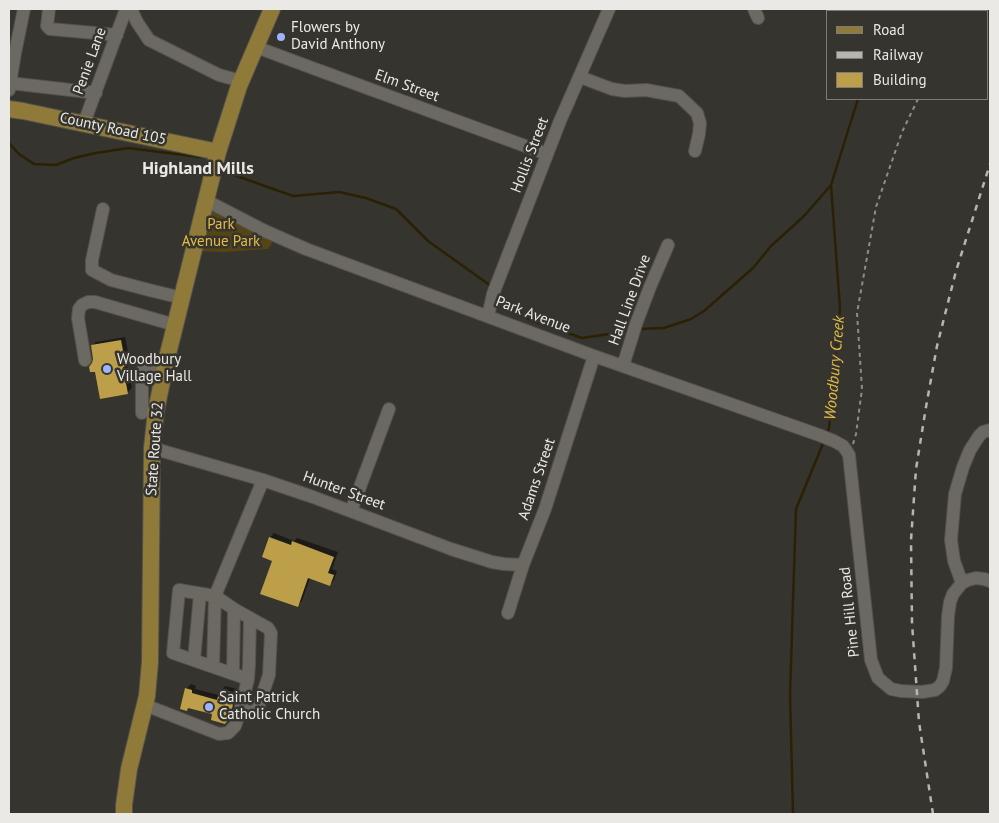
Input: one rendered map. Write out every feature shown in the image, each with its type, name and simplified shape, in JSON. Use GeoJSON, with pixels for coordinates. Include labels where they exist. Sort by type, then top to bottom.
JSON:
{"type":"FeatureCollection","features":[{"type":"Feature","properties":{"kind":"main road","name":"State Route 32"},"geometry":{"type":"LineString","coordinates":[[124,814],[129,769],[147,696],[150,662],[152,448],[156,412],[175,325],[218,152],[241,81],[272,9]]}},
{"type":"Feature","properties":{"kind":"main road","name":"County Road 105"},"geometry":{"type":"LineString","coordinates":[[9,109],[218,152]]}},
{"type":"Feature","properties":{"kind":"street"},"geometry":{"type":"LineString","coordinates":[[24,9],[9,87],[96,93]]}},
{"type":"Feature","properties":{"kind":"street"},"geometry":{"type":"LineString","coordinates":[[49,9],[47,26],[50,29],[117,35]]}},
{"type":"Feature","properties":{"kind":"street"},"geometry":{"type":"LineString","coordinates":[[125,9],[137,22],[149,40],[219,75],[241,81]]}},
{"type":"Feature","properties":{"kind":"street","name":"Penie Lane"},"geometry":{"type":"LineString","coordinates":[[84,123],[125,9]]}},
{"type":"Feature","properties":{"kind":"street","name":"Hollis Street"},"geometry":{"type":"LineString","coordinates":[[488,316],[495,288],[560,121],[609,9]]}},
{"type":"Feature","properties":{"kind":"street","name":"Elm Street"},"geometry":{"type":"LineString","coordinates":[[256,47],[547,154]]}},
{"type":"Feature","properties":{"kind":"street"},"geometry":{"type":"LineString","coordinates":[[580,77],[612,89],[646,90],[679,96],[697,113],[700,123],[695,150]]}},
{"type":"Feature","properties":{"kind":"street","name":"Park Avenue"},"geometry":{"type":"LineString","coordinates":[[206,200],[265,232],[306,249],[594,356],[819,435],[842,446],[849,455]]}},
{"type":"Feature","properties":{"kind":"street"},"geometry":{"type":"LineString","coordinates":[[103,209],[92,260],[92,270],[111,280],[182,298]]}},
{"type":"Feature","properties":{"kind":"street","name":"Hall Line Drive"},"geometry":{"type":"LineString","coordinates":[[623,366],[650,287],[668,244]]}},
{"type":"Feature","properties":{"kind":"street"},"geometry":{"type":"LineString","coordinates":[[85,360],[78,318],[79,309],[88,302],[95,302],[175,325]]}},
{"type":"Feature","properties":{"kind":"street","name":"Adams Street"},"geometry":{"type":"LineString","coordinates":[[508,613],[523,566],[545,509],[594,356]]}},
{"type":"Feature","properties":{"kind":"street"},"geometry":{"type":"LineString","coordinates":[[142,413],[142,372],[146,366],[166,363]]}},
{"type":"Feature","properties":{"kind":"street"},"geometry":{"type":"LineString","coordinates":[[351,511],[389,409]]}},
{"type":"Feature","properties":{"kind":"street"},"geometry":{"type":"LineString","coordinates":[[990,430],[983,432],[975,440],[963,467],[956,494],[950,540],[954,561],[962,583],[976,578],[990,581]]}},
{"type":"Feature","properties":{"kind":"street","name":"Hunter Street"},"geometry":{"type":"LineString","coordinates":[[152,448],[263,480],[459,552],[492,562],[523,566]]}},
{"type":"Feature","properties":{"kind":"street","name":"Pine Hill Road"},"geometry":{"type":"LineString","coordinates":[[849,455],[872,660],[878,678],[885,685],[901,691],[922,692],[936,690],[940,686],[946,668],[950,602],[953,594],[962,583]]}},
{"type":"Feature","properties":{"kind":"street"},"geometry":{"type":"LineString","coordinates":[[213,667],[215,596],[263,480]]}},
{"type":"Feature","properties":{"kind":"street"},"geometry":{"type":"LineString","coordinates":[[240,711],[255,712],[258,708],[269,675],[271,633],[268,628],[215,596],[179,590],[173,653],[248,679]]}},
{"type":"Feature","properties":{"kind":"street"},"geometry":{"type":"LineString","coordinates":[[194,660],[200,594]]}},
{"type":"Feature","properties":{"kind":"street"},"geometry":{"type":"LineString","coordinates":[[233,674],[234,609]]}},
{"type":"Feature","properties":{"kind":"street"},"geometry":{"type":"LineString","coordinates":[[145,705],[218,734],[228,733],[235,726],[248,679],[250,618]]}},
{"type":"Feature","properties":{"kind":"path"},"geometry":{"type":"LineString","coordinates":[[849,455],[856,434],[862,389],[857,313],[876,207],[902,132],[918,100]]}},
{"type":"Feature","properties":{"kind":"green space","name":"Park Avenue Park"},"geometry":{"type":"Polygon","coordinates":[[[207,206],[274,240],[268,249],[224,252],[197,251],[207,206]]]}},
{"type":"Feature","properties":{"kind":"building","name":"Woodbury Village Hall"},"geometry":{"type":"Polygon","coordinates":[[[121,340],[126,366],[123,367],[128,394],[100,399],[95,372],[90,372],[89,367],[93,359],[91,345],[121,340]]]}},
{"type":"Feature","properties":{"kind":"building"},"geometry":{"type":"Polygon","coordinates":[[[269,537],[291,545],[292,541],[334,557],[328,573],[334,575],[330,586],[308,578],[298,607],[260,594],[272,561],[262,557],[269,537]]]}},
{"type":"Feature","properties":{"kind":"building","name":"Saint Patrick Catholic Church"},"geometry":{"type":"Polygon","coordinates":[[[185,688],[192,690],[192,693],[217,700],[220,689],[235,693],[232,709],[225,724],[211,720],[212,714],[188,708],[187,711],[180,709],[185,688]]]}},
{"type":"Feature","properties":{"kind":"waterway","name":"Woodbury Creek"},"geometry":{"type":"LineString","coordinates":[[827,434],[840,308],[831,185],[858,100]]}},
{"type":"Feature","properties":{"kind":"waterway"},"geometry":{"type":"LineString","coordinates":[[9,143],[19,154],[34,164],[56,165],[74,158],[128,148],[200,157]]}},
{"type":"Feature","properties":{"kind":"waterway"},"geometry":{"type":"LineString","coordinates":[[220,170],[293,196],[339,192],[366,198],[396,209],[428,241],[491,286]]}},
{"type":"Feature","properties":{"kind":"waterway"},"geometry":{"type":"LineString","coordinates":[[640,329],[664,328],[691,319],[704,311],[753,268],[771,246],[804,216],[831,185]]}},
{"type":"Feature","properties":{"kind":"waterway"},"geometry":{"type":"LineString","coordinates":[[498,293],[513,308],[530,320],[582,338],[629,331]]}},
{"type":"Feature","properties":{"kind":"waterway","name":"Woodbury Creek"},"geometry":{"type":"LineString","coordinates":[[793,814],[790,694],[796,509],[824,441]]}},
{"type":"Feature","properties":{"kind":"railway"},"geometry":{"type":"LineString","coordinates":[[933,814],[919,722],[912,623],[911,540],[916,469],[937,346],[956,271],[990,164]]}},
{"type":"Feature","properties":{"kind":"place","name":"Flowers by David Anthony"},"geometry":{"type":"Point","coordinates":[281,37]}},
{"type":"Feature","properties":{"kind":"place","name":"Woodbury Village Hall"},"geometry":{"type":"Point","coordinates":[107,369]}},
{"type":"Feature","properties":{"kind":"place","name":"Saint Patrick Catholic Church"},"geometry":{"type":"Point","coordinates":[209,707]}},
{"type":"Feature","properties":{"kind":"district","name":"Highland Mills"},"geometry":{"type":"Point","coordinates":[198,169]}}]}
